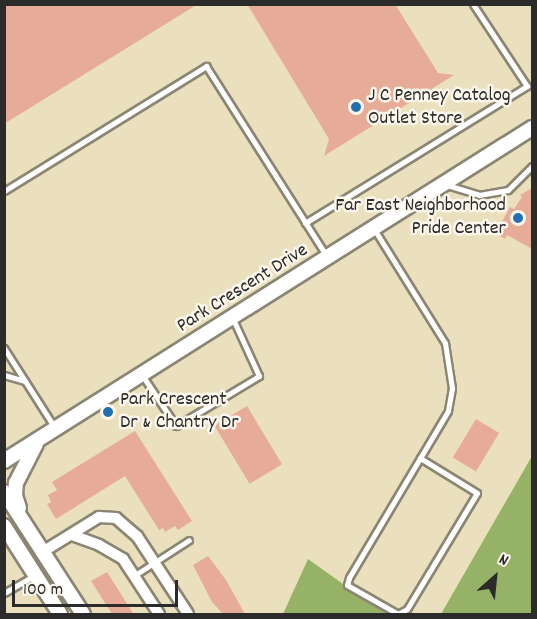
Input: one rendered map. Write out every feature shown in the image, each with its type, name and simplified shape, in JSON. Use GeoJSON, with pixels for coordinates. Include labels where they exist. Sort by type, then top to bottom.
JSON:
{"type":"FeatureCollection","features":[{"type":"Feature","properties":{"kind":"street","name":"Park Crescent Drive"},"geometry":{"type":"LineString","coordinates":[[4,461],[532,129]]}},
{"type":"Feature","properties":{"kind":"street"},"geometry":{"type":"LineString","coordinates":[[22,516],[15,496],[16,483],[27,457],[39,440]]}},
{"type":"Feature","properties":{"kind":"street"},"geometry":{"type":"LineString","coordinates":[[4,492],[22,516],[83,615]]}},
{"type":"Feature","properties":{"kind":"street"},"geometry":{"type":"LineString","coordinates":[[44,551],[99,517],[117,518],[129,526],[188,615]]}},
{"type":"Feature","properties":{"kind":"street"},"geometry":{"type":"LineString","coordinates":[[4,526],[60,615]]}},
{"type":"Feature","properties":{"kind":"street"},"geometry":{"type":"LineString","coordinates":[[72,535],[99,545],[123,559],[159,615]]}},
{"type":"Feature","properties":{"kind":"lane"},"geometry":{"type":"LineString","coordinates":[[305,223],[526,86],[473,4]]}},
{"type":"Feature","properties":{"kind":"lane"},"geometry":{"type":"LineString","coordinates":[[4,191],[206,66],[328,259]]}},
{"type":"Feature","properties":{"kind":"lane"},"geometry":{"type":"LineString","coordinates":[[445,185],[479,195],[507,190],[532,166]]}},
{"type":"Feature","properties":{"kind":"lane"},"geometry":{"type":"LineString","coordinates":[[374,230],[445,343],[452,388],[448,411],[420,458],[347,585],[398,614],[407,609],[477,493],[420,458]]}},
{"type":"Feature","properties":{"kind":"lane"},"geometry":{"type":"LineString","coordinates":[[142,375],[176,426],[259,376],[233,318]]}},
{"type":"Feature","properties":{"kind":"lane"},"geometry":{"type":"LineString","coordinates":[[4,348],[56,429]]}},
{"type":"Feature","properties":{"kind":"lane"},"geometry":{"type":"LineString","coordinates":[[4,375],[25,381]]}},
{"type":"Feature","properties":{"kind":"lane"},"geometry":{"type":"LineString","coordinates":[[135,575],[189,540]]}},
{"type":"Feature","properties":{"kind":"lane"},"geometry":{"type":"LineString","coordinates":[[4,593],[35,576]]}},
{"type":"Feature","properties":{"kind":"green space"},"geometry":{"type":"Polygon","coordinates":[[[532,456],[532,614],[441,614],[532,456]]]}},
{"type":"Feature","properties":{"kind":"green space"},"geometry":{"type":"Polygon","coordinates":[[[308,559],[357,594],[391,614],[283,614],[308,559]]]}},
{"type":"Feature","properties":{"kind":"building"},"geometry":{"type":"Polygon","coordinates":[[[4,4],[198,4],[4,124],[4,4]]]}},
{"type":"Feature","properties":{"kind":"building","name":"J C Penney Catalog Outlet Store"},"geometry":{"type":"Polygon","coordinates":[[[247,4],[395,4],[438,73],[454,75],[324,156],[329,139],[247,4]]]}},
{"type":"Feature","properties":{"kind":"building","name":"Far East Neighborhood Pride Center"},"geometry":{"type":"Polygon","coordinates":[[[532,188],[532,249],[507,235],[505,239],[496,233],[510,207],[514,209],[522,197],[520,195],[532,188]]]}},
{"type":"Feature","properties":{"kind":"building"},"geometry":{"type":"Polygon","coordinates":[[[247,406],[282,464],[249,484],[214,426],[247,406]]]}},
{"type":"Feature","properties":{"kind":"building"},"geometry":{"type":"Polygon","coordinates":[[[476,419],[499,433],[476,471],[453,458],[476,419]]]}},
{"type":"Feature","properties":{"kind":"building"},"geometry":{"type":"Polygon","coordinates":[[[135,431],[192,521],[178,530],[175,526],[165,532],[163,528],[159,530],[125,476],[56,519],[47,504],[51,502],[48,495],[57,490],[52,482],[135,431]]]}},
{"type":"Feature","properties":{"kind":"building"},"geometry":{"type":"Polygon","coordinates":[[[208,556],[226,580],[245,614],[219,614],[222,613],[212,602],[193,565],[208,556]]]}},
{"type":"Feature","properties":{"kind":"building"},"geometry":{"type":"Polygon","coordinates":[[[107,572],[133,613],[137,614],[112,614],[91,581],[107,572]]]}},
{"type":"Feature","properties":{"kind":"place","name":"J C Penney Catalog Outlet Store"},"geometry":{"type":"Point","coordinates":[356,107]}},
{"type":"Feature","properties":{"kind":"place","name":"Far East Neighborhood Pride Center"},"geometry":{"type":"Point","coordinates":[518,218]}},
{"type":"Feature","properties":{"kind":"place","name":"Park Crescent Dr & Chantry Dr"},"geometry":{"type":"Point","coordinates":[108,412]}}]}
